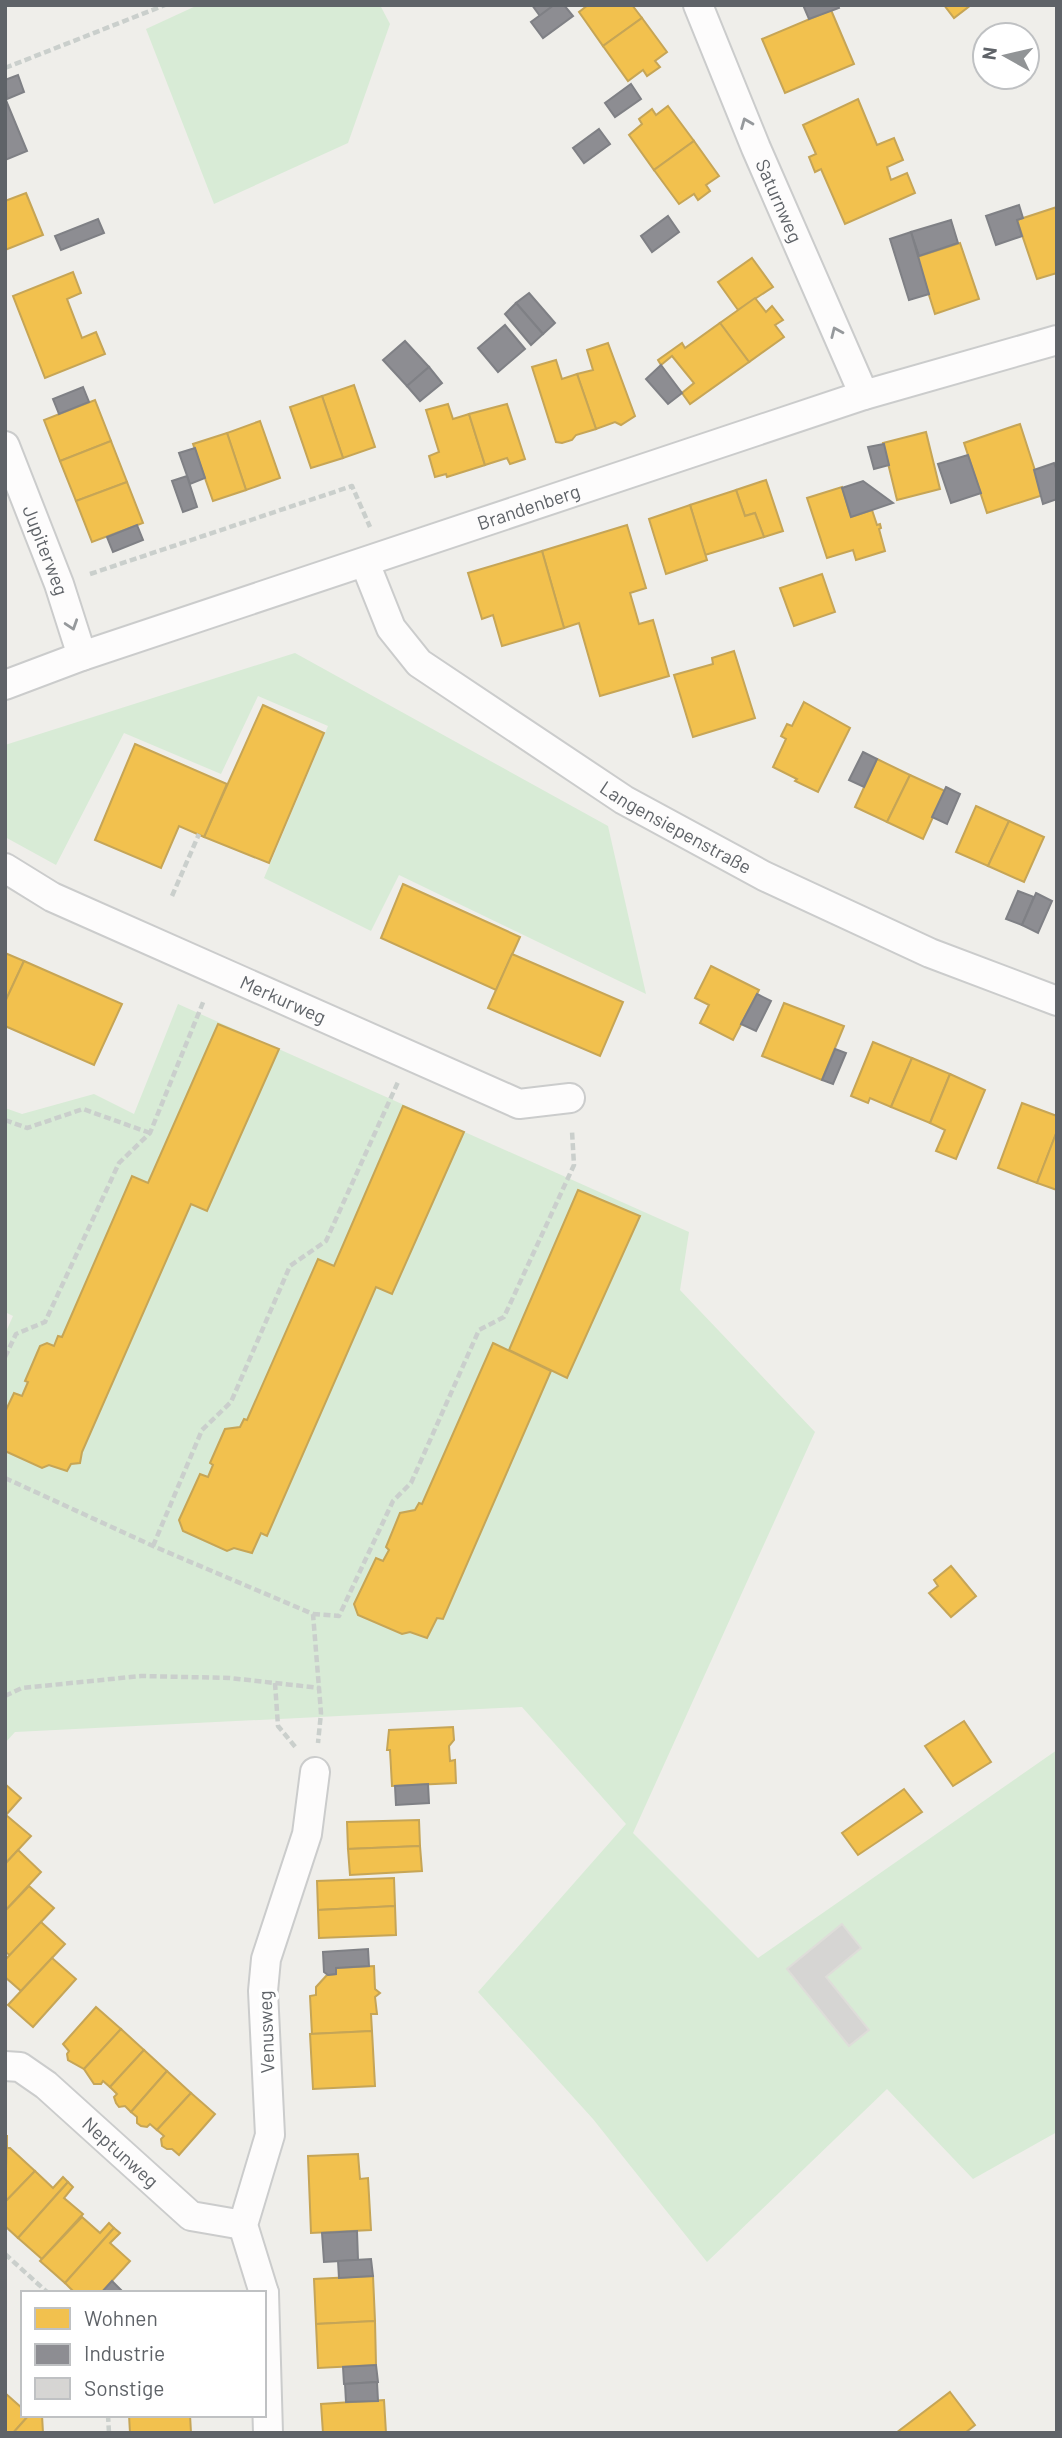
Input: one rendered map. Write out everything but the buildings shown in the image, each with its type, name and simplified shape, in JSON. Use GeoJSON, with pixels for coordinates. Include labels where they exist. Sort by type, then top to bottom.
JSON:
{"type":"FeatureCollection","features":[{"type":"Feature","properties":{"kind":"street","name":"Saturnweg"},"geometry":{"type":"LineString","coordinates":[[698,5],[761,160],[864,395]]}},
{"type":"Feature","properties":{"kind":"street","name":"Brandenberg"},"geometry":{"type":"LineString","coordinates":[[5,685],[82,656],[864,395],[1057,340]]}},
{"type":"Feature","properties":{"kind":"street","name":"Jupiterweg"},"geometry":{"type":"LineString","coordinates":[[5,446],[58,584],[82,656]]}},
{"type":"Feature","properties":{"kind":"street","name":"Langensiepenstraße"},"geometry":{"type":"LineString","coordinates":[[374,560],[391,628],[419,663],[624,800],[764,876],[930,953],[1057,1001]]}},
{"type":"Feature","properties":{"kind":"street","name":"Merkurweg"},"geometry":{"type":"LineString","coordinates":[[5,868],[52,897],[519,1104],[570,1098]]}},
{"type":"Feature","properties":{"kind":"street","name":"Venusweg"},"geometry":{"type":"LineString","coordinates":[[243,2225],[270,2135],[263,1991],[266,1959],[307,1834],[315,1772]]}},
{"type":"Feature","properties":{"kind":"street","name":"Neptunweg"},"geometry":{"type":"LineString","coordinates":[[5,2066],[20,2067],[46,2085],[191,2216],[243,2225]]}},
{"type":"Feature","properties":{"kind":"street"},"geometry":{"type":"LineString","coordinates":[[243,2225],[263,2291]]}},
{"type":"Feature","properties":{"kind":"street"},"geometry":{"type":"LineString","coordinates":[[266,2363],[268,2433]]}},
{"type":"Feature","properties":{"kind":"path"},"geometry":{"type":"LineString","coordinates":[[5,68],[165,5]]}},
{"type":"Feature","properties":{"kind":"path"},"geometry":{"type":"LineString","coordinates":[[58,584],[352,486],[374,560]]}},
{"type":"Feature","properties":{"kind":"path"},"geometry":{"type":"LineString","coordinates":[[172,896],[199,834]]}},
{"type":"Feature","properties":{"kind":"path"},"geometry":{"type":"LineString","coordinates":[[5,1357],[16,1334],[45,1322],[119,1163],[150,1133],[216,970]]}},
{"type":"Feature","properties":{"kind":"path"},"geometry":{"type":"LineString","coordinates":[[153,1546],[202,1430],[231,1402],[290,1266],[327,1241],[409,1056]]}},
{"type":"Feature","properties":{"kind":"path"},"geometry":{"type":"LineString","coordinates":[[5,1478],[153,1546],[313,1614],[339,1616],[393,1501],[411,1483],[479,1330],[504,1317],[574,1165],[570,1098]]}},
{"type":"Feature","properties":{"kind":"path"},"geometry":{"type":"LineString","coordinates":[[5,1121],[27,1128],[83,1109],[150,1133]]}},
{"type":"Feature","properties":{"kind":"path"},"geometry":{"type":"LineString","coordinates":[[313,1614],[321,1713],[315,1772]]}},
{"type":"Feature","properties":{"kind":"path"},"geometry":{"type":"LineString","coordinates":[[5,1696],[22,1688],[141,1676],[230,1678],[320,1689]]}},
{"type":"Feature","properties":{"kind":"path"},"geometry":{"type":"LineString","coordinates":[[275,1683],[278,1726],[315,1772]]}},
{"type":"Feature","properties":{"kind":"path"},"geometry":{"type":"LineString","coordinates":[[5,2254],[46,2291]]}},
{"type":"Feature","properties":{"kind":"green space"},"geometry":{"type":"Polygon","coordinates":[[[198,5],[380,5],[390,24],[348,143],[214,204],[146,29],[198,5]]]}},
{"type":"Feature","properties":{"kind":"green space"},"geometry":{"type":"Polygon","coordinates":[[[295,653],[608,826],[646,994],[399,875],[371,931],[264,878],[328,726],[258,696],[221,774],[124,733],[56,865],[5,837],[5,745],[295,653]]]}},
{"type":"Feature","properties":{"kind":"green space"},"geometry":{"type":"Polygon","coordinates":[[[178,1004],[689,1232],[680,1290],[815,1432],[633,1833],[758,1958],[1057,1750],[1057,2132],[973,2179],[887,2089],[707,2262],[593,2119],[478,1992],[626,1824],[522,1707],[15,1732],[5,1743],[5,1334],[13,1316],[5,1312],[5,1108],[22,1114],[94,1094],[134,1114],[178,1004]]]}}]}
